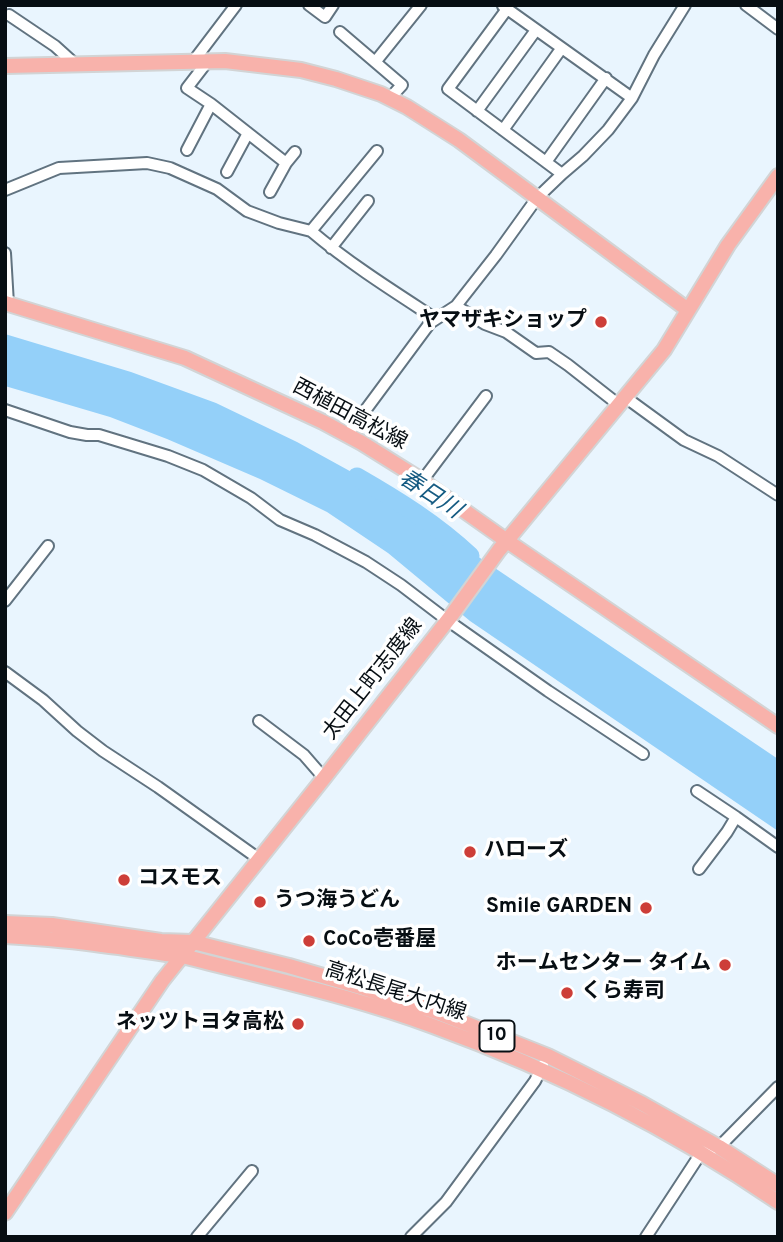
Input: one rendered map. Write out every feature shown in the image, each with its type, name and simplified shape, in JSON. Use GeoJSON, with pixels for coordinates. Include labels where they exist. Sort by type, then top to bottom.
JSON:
{"type":"FeatureCollection","features":[{"type":"Feature","properties":{"kind":"main road"},"geometry":{"type":"LineString","coordinates":[[5,66],[225,61],[301,70],[390,98],[435,123],[688,310]]}},
{"type":"Feature","properties":{"kind":"main road","name":"太田上町志度線"},"geometry":{"type":"LineString","coordinates":[[5,1213],[162,981],[324,778],[503,546],[664,350],[728,245],[778,176]]}},
{"type":"Feature","properties":{"kind":"main road","name":"西植田高松線"},"geometry":{"type":"LineString","coordinates":[[6,303],[185,358],[362,443],[422,481],[503,546],[778,726]]}},
{"type":"Feature","properties":{"kind":"main road","name":"高松長尾大内線"},"geometry":{"type":"LineString","coordinates":[[5,923],[52,925],[161,941],[193,942],[364,988],[437,1013],[544,1063],[643,1104],[719,1147],[778,1185]]}},
{"type":"Feature","properties":{"kind":"main road","name":"高松長尾大内線"},"geometry":{"type":"LineString","coordinates":[[5,936],[88,943],[183,956],[359,1001],[544,1063],[701,1153],[778,1202]]}},
{"type":"Feature","properties":{"kind":"street"},"geometry":{"type":"LineString","coordinates":[[17,5],[7,18],[55,46],[76,65]]}},
{"type":"Feature","properties":{"kind":"street"},"geometry":{"type":"LineString","coordinates":[[309,5],[325,17],[333,5]]}},
{"type":"Feature","properties":{"kind":"street"},"geometry":{"type":"LineString","coordinates":[[376,61],[421,5]]}},
{"type":"Feature","properties":{"kind":"street"},"geometry":{"type":"LineString","coordinates":[[347,435],[430,323],[456,306],[537,198],[608,130],[632,98],[654,55],[685,5]]}},
{"type":"Feature","properties":{"kind":"street"},"geometry":{"type":"LineString","coordinates":[[746,5],[778,29]]}},
{"type":"Feature","properties":{"kind":"street"},"geometry":{"type":"LineString","coordinates":[[191,62],[233,6]]}},
{"type":"Feature","properties":{"kind":"street"},"geometry":{"type":"LineString","coordinates":[[562,174],[448,89],[504,7],[632,98]]}},
{"type":"Feature","properties":{"kind":"street"},"geometry":{"type":"LineString","coordinates":[[477,111],[536,30]]}},
{"type":"Feature","properties":{"kind":"street"},"geometry":{"type":"LineString","coordinates":[[340,32],[402,85],[390,98]]}},
{"type":"Feature","properties":{"kind":"street"},"geometry":{"type":"LineString","coordinates":[[503,130],[561,49]]}},
{"type":"Feature","properties":{"kind":"street"},"geometry":{"type":"LineString","coordinates":[[207,62],[187,88],[286,163]]}},
{"type":"Feature","properties":{"kind":"street"},"geometry":{"type":"LineString","coordinates":[[546,162],[606,79]]}},
{"type":"Feature","properties":{"kind":"street"},"geometry":{"type":"LineString","coordinates":[[187,150],[211,104]]}},
{"type":"Feature","properties":{"kind":"street"},"geometry":{"type":"LineString","coordinates":[[227,172],[248,133]]}},
{"type":"Feature","properties":{"kind":"street"},"geometry":{"type":"LineString","coordinates":[[311,231],[377,151]]}},
{"type":"Feature","properties":{"kind":"street"},"geometry":{"type":"LineString","coordinates":[[270,192],[295,152]]}},
{"type":"Feature","properties":{"kind":"street"},"geometry":{"type":"LineString","coordinates":[[5,190],[59,168],[147,163],[170,168],[217,189],[247,211],[311,231],[363,271],[436,319]]}},
{"type":"Feature","properties":{"kind":"street"},"geometry":{"type":"LineString","coordinates":[[331,248],[368,201]]}},
{"type":"Feature","properties":{"kind":"street"},"geometry":{"type":"LineString","coordinates":[[5,253],[6,303]]}},
{"type":"Feature","properties":{"kind":"street"},"geometry":{"type":"LineString","coordinates":[[456,306],[485,324],[506,332],[536,353],[549,352],[684,440],[718,456],[778,495]]}},
{"type":"Feature","properties":{"kind":"street"},"geometry":{"type":"LineString","coordinates":[[422,481],[486,396]]}},
{"type":"Feature","properties":{"kind":"street"},"geometry":{"type":"LineString","coordinates":[[5,410],[70,432],[99,435],[204,470],[251,498],[280,520],[366,562],[449,618],[548,691],[643,754]]}},
{"type":"Feature","properties":{"kind":"street"},"geometry":{"type":"LineString","coordinates":[[5,601],[48,546]]}},
{"type":"Feature","properties":{"kind":"street"},"geometry":{"type":"LineString","coordinates":[[5,672],[103,751],[259,859]]}},
{"type":"Feature","properties":{"kind":"street"},"geometry":{"type":"LineString","coordinates":[[259,721],[304,755],[324,778]]}},
{"type":"Feature","properties":{"kind":"street"},"geometry":{"type":"LineString","coordinates":[[697,792],[778,847]]}},
{"type":"Feature","properties":{"kind":"street"},"geometry":{"type":"LineString","coordinates":[[699,869],[736,817]]}},
{"type":"Feature","properties":{"kind":"street"},"geometry":{"type":"LineString","coordinates":[[411,1237],[446,1202],[535,1081],[544,1063]]}},
{"type":"Feature","properties":{"kind":"street"},"geometry":{"type":"LineString","coordinates":[[646,1237],[701,1153],[719,1147],[778,1087]]}},
{"type":"Feature","properties":{"kind":"street"},"geometry":{"type":"LineString","coordinates":[[197,1237],[252,1171]]}},
{"type":"Feature","properties":{"kind":"water"},"geometry":{"type":"Polygon","coordinates":[[[5,334],[131,372],[216,403],[297,442],[357,475],[778,759],[778,831],[470,621],[388,553],[327,512],[260,479],[167,439],[110,417],[5,386],[5,334]]]}},
{"type":"Feature","properties":{"kind":"waterway","name":"春日川"},"geometry":{"type":"LineString","coordinates":[[357,477],[416,513],[470,556]]}},
{"type":"Feature","properties":{"kind":"place","name":"ヤマザキショップ"},"geometry":{"type":"Point","coordinates":[601,322]}},
{"type":"Feature","properties":{"kind":"place","name":"ハローズ"},"geometry":{"type":"Point","coordinates":[470,852]}},
{"type":"Feature","properties":{"kind":"place","name":"コスモス"},"geometry":{"type":"Point","coordinates":[124,880]}},
{"type":"Feature","properties":{"kind":"place","name":"うつ海うどん"},"geometry":{"type":"Point","coordinates":[260,902]}},
{"type":"Feature","properties":{"kind":"place","name":"Smile GARDEN"},"geometry":{"type":"Point","coordinates":[646,908]}},
{"type":"Feature","properties":{"kind":"place","name":"CoCo壱番屋"},"geometry":{"type":"Point","coordinates":[309,941]}},
{"type":"Feature","properties":{"kind":"place","name":"ホームセンター タイム"},"geometry":{"type":"Point","coordinates":[725,965]}},
{"type":"Feature","properties":{"kind":"place","name":"くら寿司"},"geometry":{"type":"Point","coordinates":[567,993]}},
{"type":"Feature","properties":{"kind":"place","name":"ネッツトヨタ高松"},"geometry":{"type":"Point","coordinates":[298,1024]}}]}
